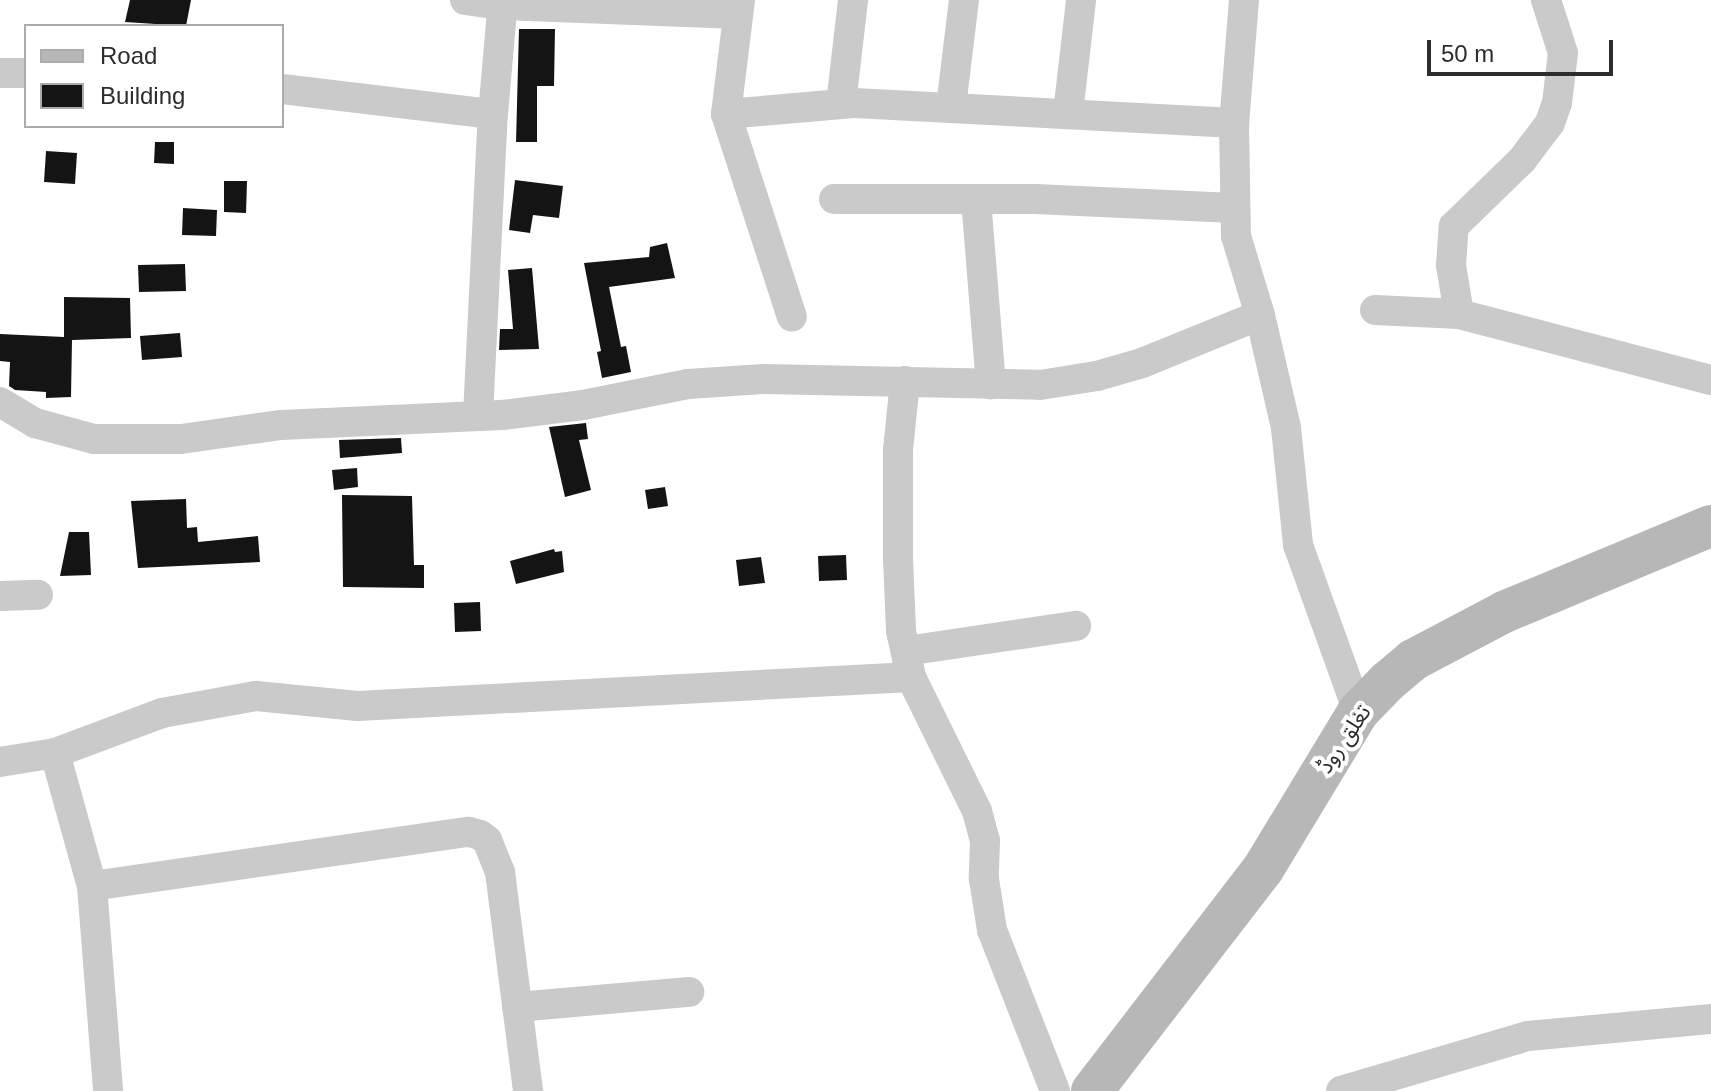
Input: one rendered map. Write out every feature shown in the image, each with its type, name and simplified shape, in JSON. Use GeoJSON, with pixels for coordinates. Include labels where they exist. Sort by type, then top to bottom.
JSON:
{"type":"FeatureCollection","features":[{"type":"Feature","properties":{"kind":"street"},"geometry":{"type":"LineString","coordinates":[[465,0],[739,7],[726,114],[792,317]]}},
{"type":"Feature","properties":{"kind":"street"},"geometry":{"type":"LineString","coordinates":[[841,104],[853,0]]}},
{"type":"Feature","properties":{"kind":"street"},"geometry":{"type":"LineString","coordinates":[[951,107],[964,0]]}},
{"type":"Feature","properties":{"kind":"street"},"geometry":{"type":"LineString","coordinates":[[1068,113],[1081,0]]}},
{"type":"Feature","properties":{"kind":"street"},"geometry":{"type":"LineString","coordinates":[[1244,0],[1234,123],[1236,236],[1260,315],[1286,428],[1298,545],[1358,712]]}},
{"type":"Feature","properties":{"kind":"street"},"geometry":{"type":"LineString","coordinates":[[1459,314],[1451,265],[1454,226],[1522,160],[1550,123],[1557,103],[1563,53],[1546,0]]}},
{"type":"Feature","properties":{"kind":"street"},"geometry":{"type":"LineString","coordinates":[[478,416],[493,114],[503,3]]}},
{"type":"Feature","properties":{"kind":"street"},"geometry":{"type":"LineString","coordinates":[[0,73],[24,73]]}},
{"type":"Feature","properties":{"kind":"street"},"geometry":{"type":"LineString","coordinates":[[284,89],[493,114]]}},
{"type":"Feature","properties":{"kind":"street"},"geometry":{"type":"LineString","coordinates":[[726,114],[841,104],[1234,123]]}},
{"type":"Feature","properties":{"kind":"street"},"geometry":{"type":"LineString","coordinates":[[834,199],[976,199],[1234,208]]}},
{"type":"Feature","properties":{"kind":"street"},"geometry":{"type":"LineString","coordinates":[[976,199],[991,384]]}},
{"type":"Feature","properties":{"kind":"street"},"geometry":{"type":"LineString","coordinates":[[1375,310],[1459,314],[1711,380]]}},
{"type":"Feature","properties":{"kind":"street"},"geometry":{"type":"LineString","coordinates":[[0,402],[35,423],[94,439],[181,439],[281,425],[478,416],[583,405],[688,384],[764,379],[1040,385],[1097,376],[1142,363],[1260,315]]}},
{"type":"Feature","properties":{"kind":"street"},"geometry":{"type":"LineString","coordinates":[[905,381],[898,450],[898,559],[908,664],[977,811],[985,841],[984,879],[992,930],[1055,1091]]}},
{"type":"Feature","properties":{"kind":"street","name":"تغلق روڈ"},"geometry":{"type":"LineString","coordinates":[[1092,1091],[1263,869],[1358,712],[1413,660],[1456,635],[1625,559],[1711,526]]}},
{"type":"Feature","properties":{"kind":"street"},"geometry":{"type":"LineString","coordinates":[[0,596],[38,595]]}},
{"type":"Feature","properties":{"kind":"street"},"geometry":{"type":"LineString","coordinates":[[0,762],[55,753],[162,713],[256,696],[358,706],[908,664],[1076,626]]}},
{"type":"Feature","properties":{"kind":"street"},"geometry":{"type":"LineString","coordinates":[[55,753],[92,886],[108,1091]]}},
{"type":"Feature","properties":{"kind":"street"},"geometry":{"type":"LineString","coordinates":[[92,886],[469,832],[480,835],[487,840],[500,872],[528,1091]]}},
{"type":"Feature","properties":{"kind":"street"},"geometry":{"type":"LineString","coordinates":[[517,1007],[689,992]]}},
{"type":"Feature","properties":{"kind":"street"},"geometry":{"type":"LineString","coordinates":[[1341,1091],[1528,1036],[1711,1019]]}},
{"type":"Feature","properties":{"kind":"building"},"geometry":{"type":"Polygon","coordinates":[[[130,0],[191,0],[186,24],[125,22],[130,0]]]}},
{"type":"Feature","properties":{"kind":"building"},"geometry":{"type":"Polygon","coordinates":[[[519,29],[555,29],[554,86],[537,86],[537,142],[516,142],[519,29]]]}},
{"type":"Feature","properties":{"kind":"building"},"geometry":{"type":"Polygon","coordinates":[[[155,142],[174,142],[174,164],[154,163],[155,142]]]}},
{"type":"Feature","properties":{"kind":"building"},"geometry":{"type":"Polygon","coordinates":[[[46,151],[77,153],[75,184],[44,182],[46,151]]]}},
{"type":"Feature","properties":{"kind":"building"},"geometry":{"type":"Polygon","coordinates":[[[515,180],[563,186],[559,218],[533,215],[530,233],[509,230],[515,180]]]}},
{"type":"Feature","properties":{"kind":"building"},"geometry":{"type":"Polygon","coordinates":[[[224,181],[247,181],[246,213],[224,212],[224,181]]]}},
{"type":"Feature","properties":{"kind":"building"},"geometry":{"type":"Polygon","coordinates":[[[183,208],[217,210],[216,236],[182,235],[183,208]]]}},
{"type":"Feature","properties":{"kind":"building"},"geometry":{"type":"Polygon","coordinates":[[[667,243],[675,278],[609,287],[621,347],[626,346],[631,372],[602,378],[597,352],[601,351],[584,263],[649,257],[650,247],[667,243]]]}},
{"type":"Feature","properties":{"kind":"building"},"geometry":{"type":"Polygon","coordinates":[[[185,264],[186,291],[139,292],[138,265],[185,264]]]}},
{"type":"Feature","properties":{"kind":"building"},"geometry":{"type":"Polygon","coordinates":[[[532,268],[539,349],[499,350],[500,329],[513,329],[508,270],[532,268]]]}},
{"type":"Feature","properties":{"kind":"building"},"geometry":{"type":"Polygon","coordinates":[[[64,297],[130,298],[131,338],[72,340],[71,397],[46,398],[46,392],[15,390],[9,386],[10,362],[0,361],[0,334],[64,337],[64,297]]]}},
{"type":"Feature","properties":{"kind":"building"},"geometry":{"type":"Polygon","coordinates":[[[180,333],[182,357],[142,360],[140,336],[180,333]]]}},
{"type":"Feature","properties":{"kind":"building"},"geometry":{"type":"Polygon","coordinates":[[[586,423],[588,439],[579,440],[591,490],[565,497],[549,427],[586,423]]]}},
{"type":"Feature","properties":{"kind":"building"},"geometry":{"type":"Polygon","coordinates":[[[401,438],[402,453],[340,458],[339,440],[401,438]]]}},
{"type":"Feature","properties":{"kind":"building"},"geometry":{"type":"Polygon","coordinates":[[[357,468],[358,487],[334,490],[332,470],[357,468]]]}},
{"type":"Feature","properties":{"kind":"building"},"geometry":{"type":"Polygon","coordinates":[[[665,487],[668,506],[648,509],[645,490],[665,487]]]}},
{"type":"Feature","properties":{"kind":"building"},"geometry":{"type":"Polygon","coordinates":[[[342,495],[412,496],[414,565],[424,565],[424,588],[343,587],[342,495]]]}},
{"type":"Feature","properties":{"kind":"building"},"geometry":{"type":"Polygon","coordinates":[[[186,499],[187,528],[197,527],[198,542],[258,536],[260,562],[138,568],[131,501],[186,499]]]}},
{"type":"Feature","properties":{"kind":"building"},"geometry":{"type":"Polygon","coordinates":[[[69,532],[89,532],[91,575],[60,576],[69,532]]]}},
{"type":"Feature","properties":{"kind":"building"},"geometry":{"type":"Polygon","coordinates":[[[554,549],[555,552],[562,551],[564,572],[516,584],[510,561],[554,549]]]}},
{"type":"Feature","properties":{"kind":"building"},"geometry":{"type":"Polygon","coordinates":[[[846,555],[847,580],[819,581],[818,556],[846,555]]]}},
{"type":"Feature","properties":{"kind":"building"},"geometry":{"type":"Polygon","coordinates":[[[761,557],[765,583],[739,586],[736,560],[761,557]]]}},
{"type":"Feature","properties":{"kind":"building"},"geometry":{"type":"Polygon","coordinates":[[[480,602],[481,631],[455,632],[454,603],[480,602]]]}}]}
